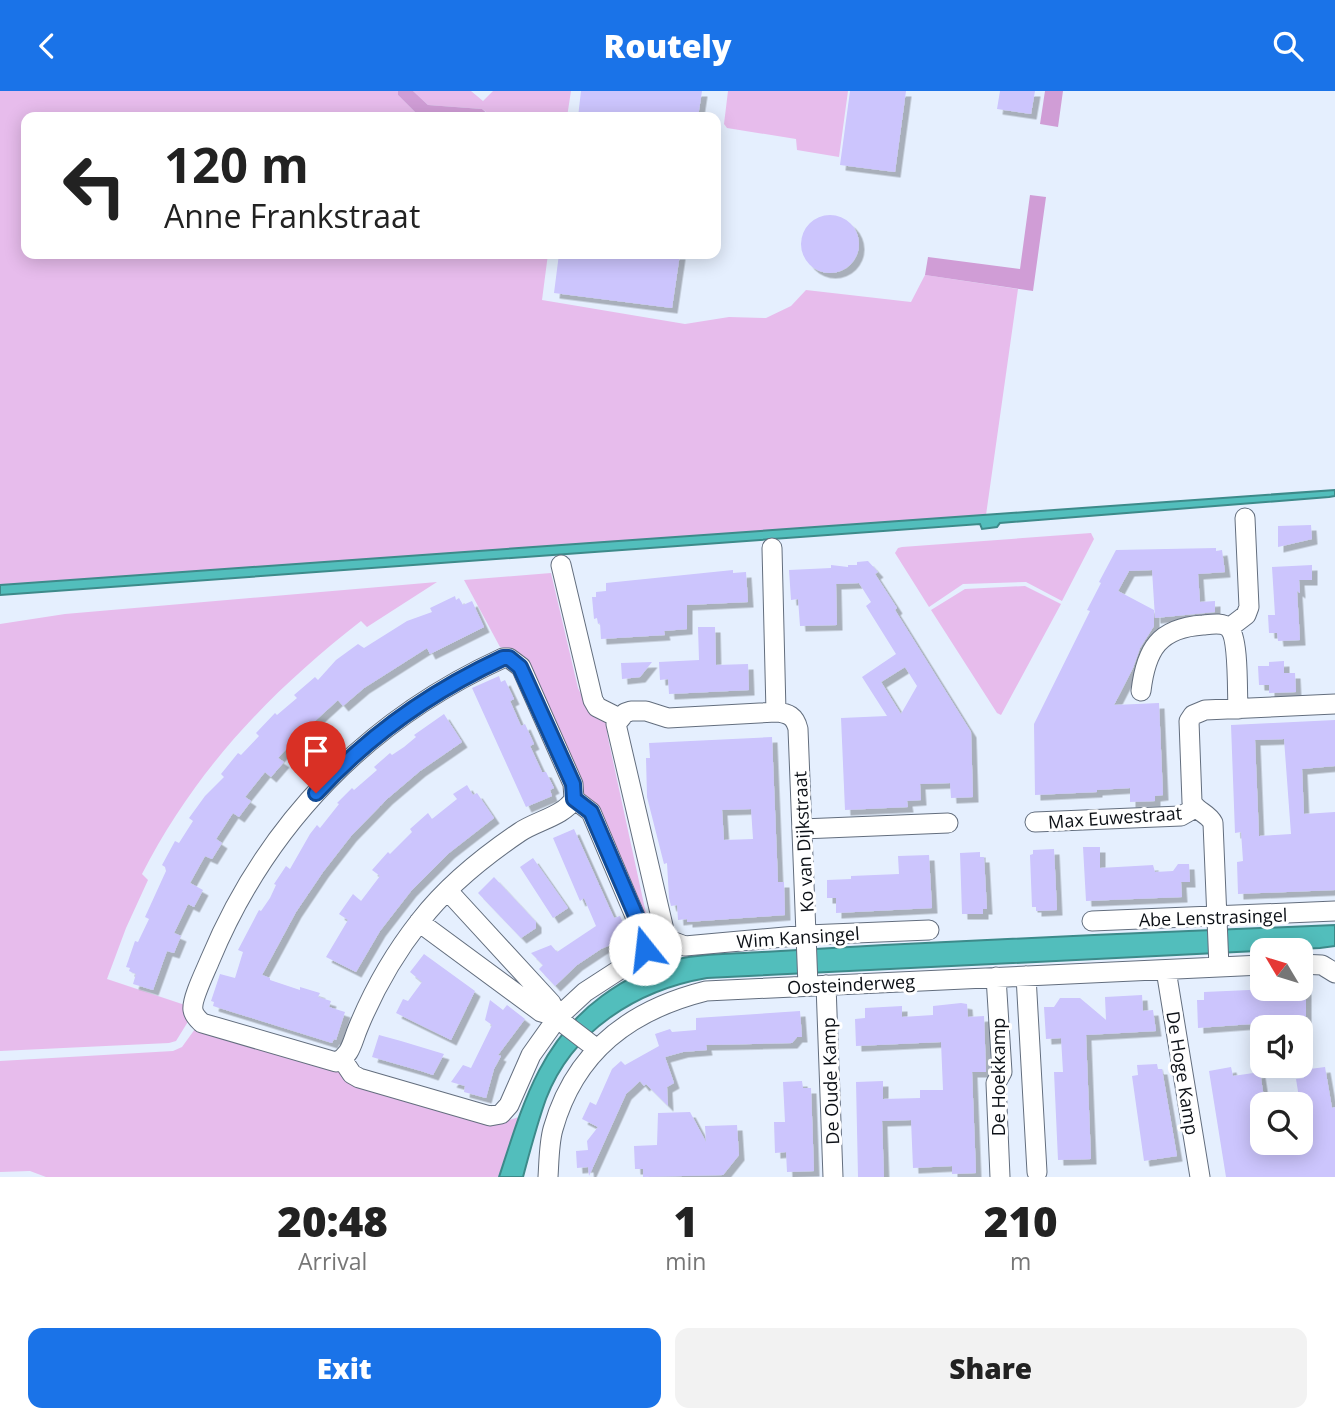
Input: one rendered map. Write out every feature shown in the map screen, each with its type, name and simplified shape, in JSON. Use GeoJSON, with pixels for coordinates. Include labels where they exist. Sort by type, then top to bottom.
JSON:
{"type":"FeatureCollection","features":[{"type":"Feature","properties":{"kind":"street"},"geometry":{"type":"LineString","coordinates":[[1229,628],[1246,615],[1249,607],[1245,518]]}},
{"type":"Feature","properties":{"kind":"street"},"geometry":{"type":"LineString","coordinates":[[561,565],[593,700],[597,707],[620,718],[631,711],[646,711],[668,718],[776,712],[772,548]]}},
{"type":"Feature","properties":{"kind":"street"},"geometry":{"type":"LineString","coordinates":[[1141,691],[1148,659],[1167,634],[1186,626],[1216,624],[1229,628]]}},
{"type":"Feature","properties":{"kind":"street"},"geometry":{"type":"LineString","coordinates":[[1229,628],[1234,641],[1238,709],[1335,704]]}},
{"type":"Feature","properties":{"kind":"street"},"geometry":{"type":"LineString","coordinates":[[503,658],[509,658],[520,667],[573,784],[574,799],[568,807],[523,830],[500,846],[448,891],[419,922],[375,990],[349,1053],[342,1059],[329,1062],[202,1023],[193,1011],[205,971],[236,905],[276,840],[329,778],[395,720],[465,675],[503,658]]}},
{"type":"Feature","properties":{"kind":"street","name":"Max Euwestraat"},"geometry":{"type":"LineString","coordinates":[[1219,961],[1213,823],[1207,815],[1195,808],[1191,796],[1189,721],[1193,715],[1205,710],[1238,709]]}},
{"type":"Feature","properties":{"kind":"street","name":"Ko van Dijkstraat"},"geometry":{"type":"LineString","coordinates":[[776,712],[792,717],[798,729],[807,941],[814,983]]}},
{"type":"Feature","properties":{"kind":"street","name":"Wim Kansingel"},"geometry":{"type":"LineString","coordinates":[[620,718],[616,724],[617,732],[664,930],[669,940],[685,946],[807,941],[929,930]]}},
{"type":"Feature","properties":{"kind":"street"},"geometry":{"type":"LineString","coordinates":[[342,1059],[352,1074],[359,1078],[489,1116],[501,1114],[509,1105],[531,1055],[585,992],[614,971],[637,960],[645,949],[645,937],[591,812],[574,799]]}},
{"type":"Feature","properties":{"kind":"street","name":"Max Euwestraat"},"geometry":{"type":"LineString","coordinates":[[1035,822],[1181,816],[1195,808]]}},
{"type":"Feature","properties":{"kind":"street"},"geometry":{"type":"LineString","coordinates":[[802,829],[948,823]]}},
{"type":"Feature","properties":{"kind":"street"},"geometry":{"type":"LineString","coordinates":[[448,891],[551,1003],[562,1021]]}},
{"type":"Feature","properties":{"kind":"street","name":"Abe Lenstrasingel"},"geometry":{"type":"LineString","coordinates":[[1092,921],[1217,923],[1335,911]]}},
{"type":"Feature","properties":{"kind":"street"},"geometry":{"type":"LineString","coordinates":[[419,922],[541,1012],[562,1021],[597,1049]]}},
{"type":"Feature","properties":{"kind":"street","name":"Oosteinderweg"},"geometry":{"type":"LineString","coordinates":[[548,1177],[553,1131],[568,1087],[597,1049],[632,1019],[672,1000],[706,991],[814,983],[1166,970],[1219,961],[1250,964]]}},
{"type":"Feature","properties":{"kind":"street"},"geometry":{"type":"LineString","coordinates":[[1313,965],[1322,965],[1335,973]]}},
{"type":"Feature","properties":{"kind":"street","name":"De Hoge Kamp"},"geometry":{"type":"LineString","coordinates":[[1166,970],[1200,1177]]}},
{"type":"Feature","properties":{"kind":"street","name":"De Hoekkamp"},"geometry":{"type":"LineString","coordinates":[[1026,976],[1037,1172]]}},
{"type":"Feature","properties":{"kind":"street","name":"De Hoekkamp"},"geometry":{"type":"LineString","coordinates":[[996,977],[1002,1072],[996,1083],[1000,1177]]}},
{"type":"Feature","properties":{"kind":"street","name":"De Oude Kamp"},"geometry":{"type":"LineString","coordinates":[[814,983],[833,1177]]}},
{"type":"Feature","properties":{"kind":"shaded area"},"geometry":{"type":"Polygon","coordinates":[[[0,91],[398,91],[398,95],[415,112],[21,112],[21,259],[547,259],[542,300],[685,324],[729,317],[766,318],[791,306],[806,290],[911,302],[925,275],[1018,289],[986,515],[0,585],[0,91]]]}},
{"type":"Feature","properties":{"kind":"shaded area"},"geometry":{"type":"Polygon","coordinates":[[[398,91],[413,91],[428,105],[482,109],[486,112],[415,112],[398,95],[398,91]]]}},
{"type":"Feature","properties":{"kind":"shaded area"},"geometry":{"type":"Polygon","coordinates":[[[413,91],[471,91],[483,101],[493,91],[571,91],[568,112],[486,112],[482,109],[428,105],[413,91]]]}},
{"type":"Feature","properties":{"kind":"shaded area"},"geometry":{"type":"Polygon","coordinates":[[[728,91],[848,91],[839,157],[797,150],[796,139],[727,128],[724,124],[728,91]]]}},
{"type":"Feature","properties":{"kind":"shaded area"},"geometry":{"type":"Polygon","coordinates":[[[1045,91],[1063,91],[1058,127],[1040,124],[1045,91]]]}},
{"type":"Feature","properties":{"kind":"shaded area"},"geometry":{"type":"Polygon","coordinates":[[[1030,195],[1046,197],[1033,291],[925,275],[928,257],[1020,269],[1030,195]]]}},
{"type":"Feature","properties":{"kind":"shaded area"},"geometry":{"type":"Polygon","coordinates":[[[1335,490],[1335,496],[1329,497],[1000,523],[997,527],[982,529],[980,524],[0,595],[0,585],[1335,490]]]}},
{"type":"Feature","properties":{"kind":"shaded area"},"geometry":{"type":"Polygon","coordinates":[[[1091,533],[1094,539],[1062,601],[1026,582],[963,584],[929,607],[895,553],[902,547],[1091,533]]]}},
{"type":"Feature","properties":{"kind":"shaded area"},"geometry":{"type":"Polygon","coordinates":[[[551,573],[578,688],[584,700],[609,719],[606,724],[608,738],[650,932],[661,949],[678,959],[643,972],[655,949],[652,941],[584,798],[535,685],[516,650],[500,647],[464,580],[551,573]]]}},
{"type":"Feature","properties":{"kind":"shaded area"},"geometry":{"type":"Polygon","coordinates":[[[437,582],[367,627],[361,621],[296,676],[237,735],[186,800],[163,836],[142,874],[148,880],[107,979],[185,1005],[189,1020],[176,1041],[0,1051],[0,624],[65,614],[437,582]]]}},
{"type":"Feature","properties":{"kind":"shaded area"},"geometry":{"type":"Polygon","coordinates":[[[1025,586],[1061,604],[1001,715],[997,713],[931,610],[965,589],[1025,586]]]}},
{"type":"Feature","properties":{"kind":"shaded area"},"geometry":{"type":"Polygon","coordinates":[[[1335,925],[1335,946],[1320,948],[1313,948],[1313,938],[1250,938],[1250,951],[707,978],[681,984],[656,992],[610,1017],[572,1053],[546,1099],[523,1177],[499,1177],[525,1101],[548,1055],[580,1014],[610,990],[638,974],[688,957],[997,939],[1335,925]]]}},
{"type":"Feature","properties":{"kind":"shaded area"},"geometry":{"type":"Polygon","coordinates":[[[195,1029],[330,1067],[486,1124],[493,1125],[519,1117],[499,1177],[46,1177],[30,1171],[0,1172],[0,1061],[173,1051],[182,1047],[195,1029]]]}},
{"type":"Feature","properties":{"kind":"building"},"geometry":{"type":"Polygon","coordinates":[[[581,91],[702,91],[699,112],[579,112],[581,91]]]}},
{"type":"Feature","properties":{"kind":"building"},"geometry":{"type":"Polygon","coordinates":[[[850,91],[906,91],[895,172],[840,165],[850,91]]]}},
{"type":"Feature","properties":{"kind":"building"},"geometry":{"type":"Polygon","coordinates":[[[1000,91],[1035,91],[1031,114],[997,109],[1000,91]]]}},
{"type":"Feature","properties":{"kind":"building"},"geometry":{"type":"Polygon","coordinates":[[[824,215],[836,215],[851,223],[859,238],[859,250],[851,265],[836,273],[824,273],[809,265],[801,250],[801,238],[809,223],[824,215]]]}},
{"type":"Feature","properties":{"kind":"building"},"geometry":{"type":"Polygon","coordinates":[[[558,259],[679,259],[672,308],[554,293],[558,259]]]}},
{"type":"Feature","properties":{"kind":"building"},"geometry":{"type":"Polygon","coordinates":[[[1311,525],[1312,539],[1278,547],[1278,526],[1311,525]]]}},
{"type":"Feature","properties":{"kind":"building"},"geometry":{"type":"Polygon","coordinates":[[[1216,548],[1216,551],[1222,550],[1225,572],[1198,574],[1200,602],[1215,601],[1215,612],[1155,618],[1152,570],[1129,571],[1118,591],[1154,610],[1154,626],[1140,648],[1114,705],[1159,703],[1163,795],[1155,796],[1155,801],[1130,802],[1130,788],[1035,795],[1034,724],[1090,611],[1087,610],[1116,550],[1216,548]]]}},
{"type":"Feature","properties":{"kind":"building"},"geometry":{"type":"Polygon","coordinates":[[[868,561],[878,572],[875,574],[897,608],[895,610],[971,732],[973,797],[951,798],[950,783],[920,784],[921,800],[907,801],[908,807],[845,810],[841,718],[887,716],[862,677],[896,654],[866,606],[871,602],[859,583],[836,584],[837,625],[800,626],[798,599],[791,600],[789,570],[831,568],[831,565],[848,567],[857,565],[857,562],[868,561]],[[905,667],[881,682],[901,714],[917,686],[905,667]]]}},
{"type":"Feature","properties":{"kind":"building"},"geometry":{"type":"Polygon","coordinates":[[[1312,565],[1312,580],[1299,580],[1300,593],[1297,591],[1300,640],[1278,641],[1277,633],[1269,633],[1268,615],[1275,615],[1272,567],[1312,565]]]}},
{"type":"Feature","properties":{"kind":"building"},"geometry":{"type":"Polygon","coordinates":[[[733,570],[733,573],[746,572],[748,602],[687,605],[687,629],[664,631],[665,635],[601,639],[600,623],[598,624],[597,618],[594,619],[592,597],[596,597],[596,592],[606,591],[606,583],[733,570]]]}},
{"type":"Feature","properties":{"kind":"building"},"geometry":{"type":"Polygon","coordinates":[[[455,596],[463,605],[472,601],[484,627],[430,654],[427,648],[364,688],[343,706],[338,700],[315,721],[320,727],[305,740],[300,735],[289,746],[278,758],[284,762],[271,777],[265,772],[245,797],[251,801],[239,817],[233,813],[216,839],[222,843],[212,859],[205,856],[190,883],[203,890],[194,907],[188,904],[174,933],[181,936],[174,953],[167,951],[153,990],[133,984],[136,974],[126,967],[135,941],[138,942],[149,919],[145,917],[166,871],[162,865],[175,841],[179,843],[193,821],[189,818],[205,796],[224,777],[221,774],[238,753],[241,755],[259,736],[256,733],[275,713],[277,715],[297,698],[294,695],[315,677],[318,680],[336,660],[358,644],[364,648],[407,621],[432,612],[430,608],[455,596]]]}},
{"type":"Feature","properties":{"kind":"building"},"geometry":{"type":"Polygon","coordinates":[[[698,627],[715,627],[716,665],[748,664],[749,690],[669,694],[668,679],[660,680],[659,662],[699,660],[698,627]]]}},
{"type":"Feature","properties":{"kind":"building"},"geometry":{"type":"Polygon","coordinates":[[[1284,661],[1284,673],[1295,673],[1296,692],[1269,693],[1269,685],[1259,685],[1258,666],[1284,661]]]}},
{"type":"Feature","properties":{"kind":"building"},"geometry":{"type":"Polygon","coordinates":[[[652,662],[640,677],[622,679],[621,663],[652,662]]]}},
{"type":"Feature","properties":{"kind":"building"},"geometry":{"type":"Polygon","coordinates":[[[499,676],[501,682],[505,680],[514,699],[510,701],[521,726],[525,724],[534,744],[530,746],[542,772],[546,772],[554,788],[550,790],[552,796],[526,807],[472,688],[499,676]]]}},
{"type":"Feature","properties":{"kind":"building"},"geometry":{"type":"Polygon","coordinates":[[[444,714],[462,742],[420,771],[387,799],[351,836],[296,912],[262,975],[300,990],[300,987],[320,993],[318,997],[331,1001],[329,1007],[345,1012],[336,1040],[332,1043],[213,1006],[214,1002],[211,1001],[220,974],[235,978],[243,952],[238,950],[259,910],[261,911],[270,898],[276,885],[274,884],[286,866],[290,869],[317,825],[320,828],[339,804],[337,803],[377,770],[374,767],[390,753],[392,755],[404,747],[416,737],[414,735],[444,714]]]}},
{"type":"Feature","properties":{"kind":"building"},"geometry":{"type":"Polygon","coordinates":[[[1335,720],[1335,766],[1302,769],[1304,814],[1335,812],[1335,890],[1238,894],[1237,862],[1243,861],[1241,832],[1235,833],[1231,725],[1335,720]],[[1284,739],[1255,740],[1259,836],[1291,834],[1284,739]]]}},
{"type":"Feature","properties":{"kind":"building"},"geometry":{"type":"Polygon","coordinates":[[[772,737],[778,882],[784,882],[785,915],[687,922],[687,919],[678,920],[677,905],[671,906],[667,863],[664,864],[647,797],[646,758],[650,758],[649,743],[772,737]],[[751,809],[722,810],[724,840],[753,839],[751,809]]]}},
{"type":"Feature","properties":{"kind":"building"},"geometry":{"type":"Polygon","coordinates":[[[467,785],[473,795],[477,793],[494,818],[449,853],[411,891],[380,931],[356,972],[326,957],[348,920],[339,914],[353,894],[361,901],[380,876],[372,870],[412,832],[410,829],[428,813],[432,819],[457,799],[453,794],[467,785]]]}},
{"type":"Feature","properties":{"kind":"building"},"geometry":{"type":"Polygon","coordinates":[[[574,829],[614,918],[620,916],[629,937],[601,949],[577,965],[555,986],[539,969],[543,965],[531,953],[551,945],[557,952],[596,926],[584,898],[580,901],[553,838],[574,829]]]}},
{"type":"Feature","properties":{"kind":"building"},"geometry":{"type":"Polygon","coordinates":[[[1083,847],[1100,847],[1100,868],[1153,865],[1155,872],[1173,871],[1178,864],[1189,864],[1190,882],[1181,882],[1182,897],[1086,901],[1083,847]]]}},
{"type":"Feature","properties":{"kind":"building"},"geometry":{"type":"Polygon","coordinates":[[[1054,849],[1057,910],[1036,911],[1036,907],[1032,907],[1030,855],[1033,850],[1054,849]]]}},
{"type":"Feature","properties":{"kind":"building"},"geometry":{"type":"Polygon","coordinates":[[[980,852],[980,857],[984,857],[987,909],[983,909],[983,914],[962,914],[960,853],[980,852]]]}},
{"type":"Feature","properties":{"kind":"building"},"geometry":{"type":"Polygon","coordinates":[[[929,855],[932,908],[836,913],[836,898],[827,898],[827,880],[899,874],[898,856],[929,855]]]}},
{"type":"Feature","properties":{"kind":"building"},"geometry":{"type":"Polygon","coordinates":[[[533,858],[568,908],[553,918],[520,867],[533,858]]]}},
{"type":"Feature","properties":{"kind":"building"},"geometry":{"type":"Polygon","coordinates":[[[494,877],[536,922],[536,928],[521,938],[478,893],[494,877]]]}},
{"type":"Feature","properties":{"kind":"building"},"geometry":{"type":"Polygon","coordinates":[[[424,954],[475,991],[451,1040],[396,1013],[403,999],[408,1001],[422,982],[410,972],[424,954]]]}},
{"type":"Feature","properties":{"kind":"building"},"geometry":{"type":"Polygon","coordinates":[[[1250,990],[1250,1001],[1306,1001],[1306,1015],[1250,1015],[1250,1024],[1198,1028],[1197,1000],[1204,1000],[1204,992],[1250,990]]]}},
{"type":"Feature","properties":{"kind":"building"},"geometry":{"type":"Polygon","coordinates":[[[1142,995],[1143,1011],[1153,1010],[1156,1031],[1086,1035],[1091,1159],[1058,1160],[1054,1072],[1063,1072],[1061,1038],[1046,1039],[1044,1007],[1054,1007],[1060,998],[1080,998],[1106,1020],[1105,997],[1142,995]]]}},
{"type":"Feature","properties":{"kind":"building"},"geometry":{"type":"Polygon","coordinates":[[[490,1000],[503,1010],[507,1005],[525,1019],[498,1055],[501,1056],[494,1069],[486,1098],[464,1092],[465,1086],[451,1082],[463,1065],[471,1068],[492,1025],[485,1020],[490,1000]]]}},
{"type":"Feature","properties":{"kind":"building"},"geometry":{"type":"Polygon","coordinates":[[[967,1004],[968,1017],[984,1016],[986,1072],[972,1072],[976,1173],[952,1174],[952,1166],[913,1168],[911,1120],[882,1121],[884,1177],[858,1177],[856,1082],[883,1081],[883,1099],[920,1098],[920,1090],[943,1090],[941,1042],[856,1046],[855,1019],[865,1018],[865,1008],[902,1006],[902,1017],[933,1015],[933,1006],[967,1004]]]}},
{"type":"Feature","properties":{"kind":"building"},"geometry":{"type":"Polygon","coordinates":[[[800,1011],[802,1037],[797,1037],[792,1043],[706,1045],[707,1050],[665,1057],[674,1083],[667,1087],[668,1106],[640,1081],[626,1094],[589,1176],[588,1167],[577,1168],[576,1151],[588,1150],[587,1141],[598,1127],[582,1119],[590,1102],[596,1105],[612,1069],[621,1061],[625,1065],[659,1046],[655,1034],[670,1029],[672,1032],[696,1030],[696,1018],[800,1011]]]}},
{"type":"Feature","properties":{"kind":"building"},"geometry":{"type":"Polygon","coordinates":[[[379,1035],[444,1054],[433,1075],[372,1057],[379,1035]]]}},
{"type":"Feature","properties":{"kind":"building"},"geometry":{"type":"Polygon","coordinates":[[[1157,1064],[1158,1069],[1162,1069],[1177,1156],[1144,1161],[1132,1076],[1138,1075],[1137,1065],[1157,1064]]]}},
{"type":"Feature","properties":{"kind":"building"},"geometry":{"type":"Polygon","coordinates":[[[1231,1067],[1233,1076],[1250,1073],[1250,1078],[1261,1078],[1263,1092],[1250,1092],[1250,1155],[1313,1155],[1313,1092],[1298,1092],[1296,1079],[1313,1078],[1313,1069],[1325,1067],[1332,1108],[1335,1107],[1335,1177],[1226,1177],[1209,1071],[1231,1067]]]}},
{"type":"Feature","properties":{"kind":"building"},"geometry":{"type":"Polygon","coordinates":[[[802,1081],[803,1088],[811,1088],[814,1171],[787,1172],[786,1152],[775,1153],[774,1122],[785,1122],[783,1082],[802,1081]]]}},
{"type":"Feature","properties":{"kind":"building"},"geometry":{"type":"Polygon","coordinates":[[[690,1112],[706,1142],[705,1126],[737,1125],[739,1155],[723,1175],[643,1177],[643,1169],[635,1169],[634,1146],[657,1145],[658,1113],[690,1112]]]}},
{"type":"Feature","properties":{"kind":"route"},"geometry":{"type":"LineString","coordinates":[[316,793],[360,749],[395,720],[465,675],[503,658],[509,658],[520,667],[573,784],[574,799],[591,812],[645,937],[645,949]]}}]}
